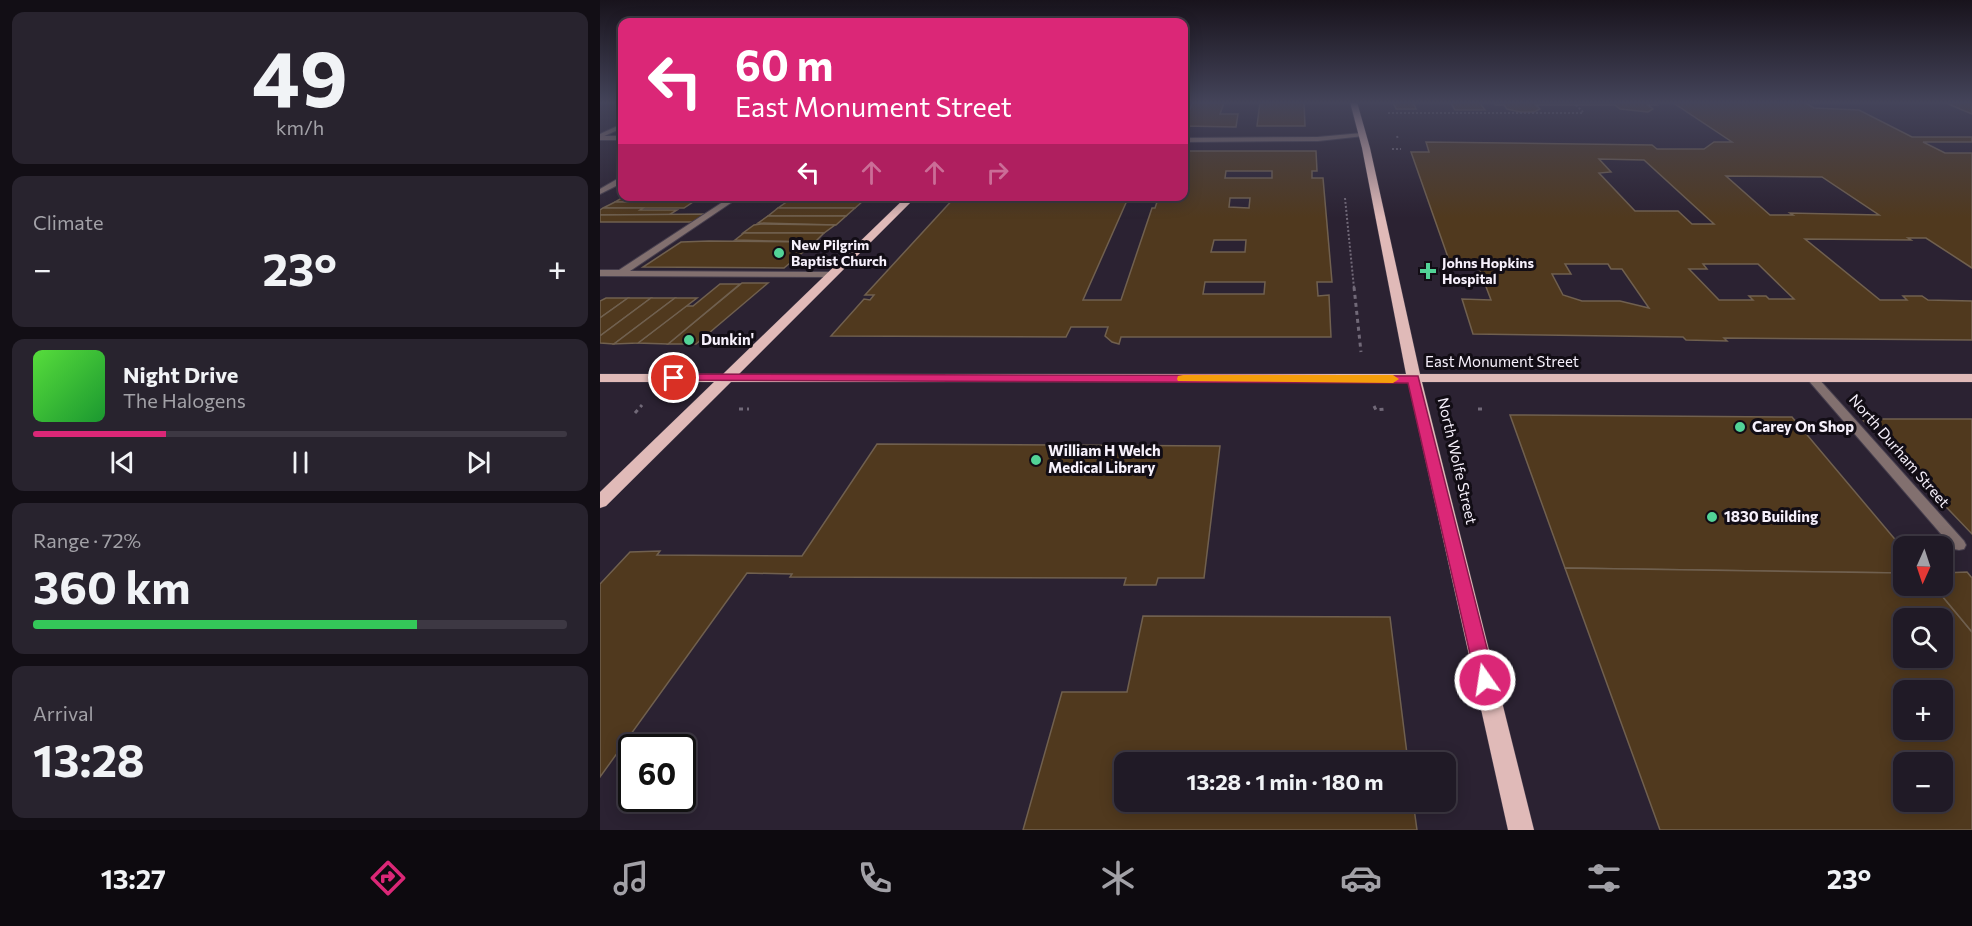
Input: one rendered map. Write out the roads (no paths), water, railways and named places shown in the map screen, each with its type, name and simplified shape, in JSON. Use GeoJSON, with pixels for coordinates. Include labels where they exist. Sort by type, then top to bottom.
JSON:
{"type":"FeatureCollection","features":[{"type":"Feature","properties":{"kind":"main road","name":"North Wolfe Street"},"geometry":{"type":"LineString","coordinates":[[1363,141],[1414,379],[1521,830]]}},
{"type":"Feature","properties":{"kind":"main road"},"geometry":{"type":"LineString","coordinates":[[600,502],[908,201]]}},
{"type":"Feature","properties":{"kind":"main road","name":"East Monument Street"},"geometry":{"type":"LineString","coordinates":[[600,378],[1972,378]]}},
{"type":"Feature","properties":{"kind":"street"},"geometry":{"type":"LineString","coordinates":[[600,192],[618,182]]}},
{"type":"Feature","properties":{"kind":"street"},"geometry":{"type":"LineString","coordinates":[[621,273],[730,201]]}},
{"type":"Feature","properties":{"kind":"street"},"geometry":{"type":"LineString","coordinates":[[600,273],[832,275]]}},
{"type":"Feature","properties":{"kind":"street","name":"North Durham Street"},"geometry":{"type":"LineString","coordinates":[[1813,379],[1959,545]]}},
{"type":"Feature","properties":{"kind":"place","name":"New Pilgrim Baptist Church"},"geometry":{"type":"Point","coordinates":[779,253]}},
{"type":"Feature","properties":{"kind":"place","name":"Johns Hopkins Hospital"},"geometry":{"type":"Point","coordinates":[1428,271]}},
{"type":"Feature","properties":{"kind":"place","name":"Dunkin'"},"geometry":{"type":"Point","coordinates":[689,340]}},
{"type":"Feature","properties":{"kind":"place","name":"Carey On Shop"},"geometry":{"type":"Point","coordinates":[1740,427]}},
{"type":"Feature","properties":{"kind":"place","name":"William H Welch Medical Library"},"geometry":{"type":"Point","coordinates":[1036,460]}},
{"type":"Feature","properties":{"kind":"place","name":"1830 Building"},"geometry":{"type":"Point","coordinates":[1712,517]}}]}
